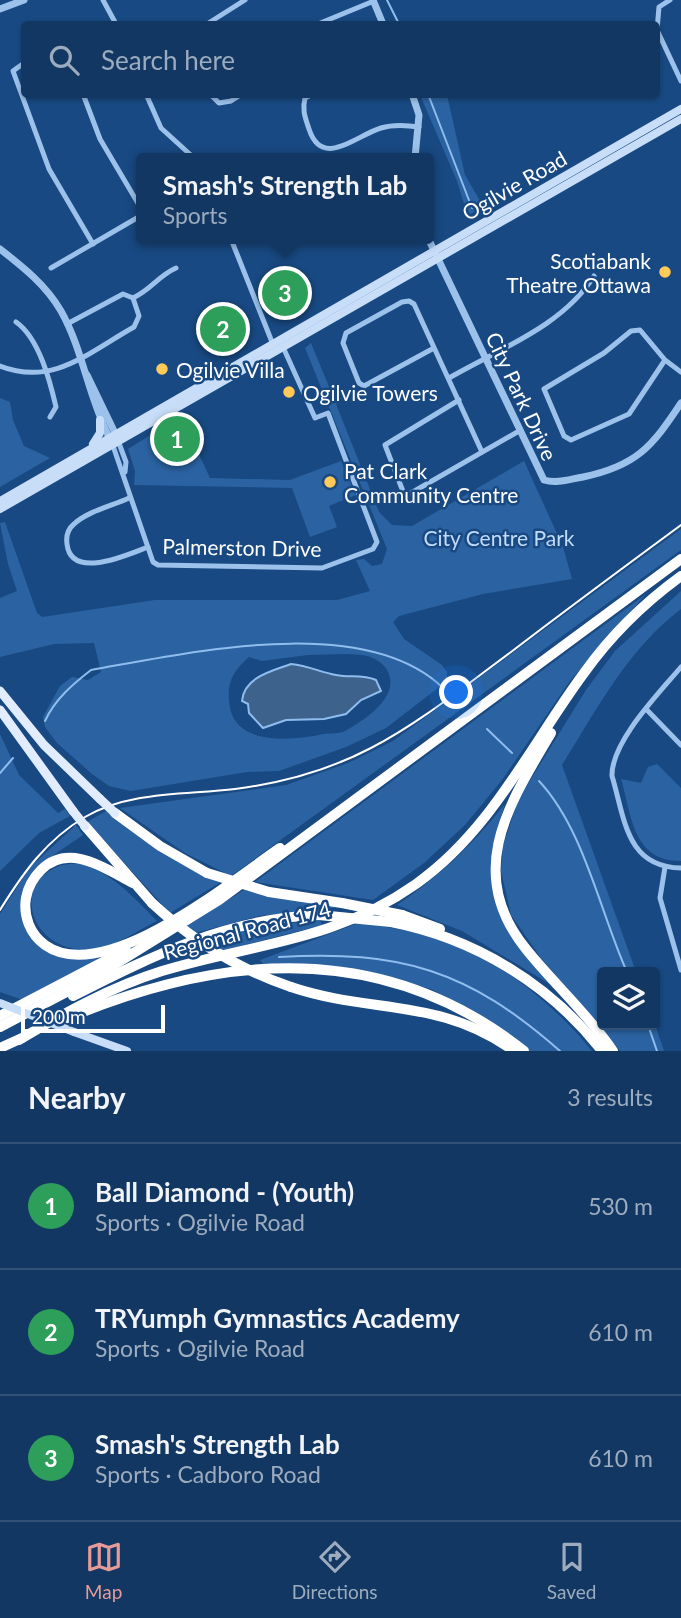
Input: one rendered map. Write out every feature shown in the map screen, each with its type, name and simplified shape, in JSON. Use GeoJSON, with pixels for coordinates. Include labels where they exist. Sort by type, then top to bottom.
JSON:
{"type":"FeatureCollection","features":[{"type":"Feature","properties":{"kind":"highway","name":"Regional Road 174"},"geometry":{"type":"LineString","coordinates":[[0,1030],[171,932],[219,900],[681,559]]}},
{"type":"Feature","properties":{"kind":"highway","name":"Regional Road 174"},"geometry":{"type":"LineString","coordinates":[[19,1040],[61,1015],[128,984],[185,965],[323,932],[369,913],[415,884],[457,849],[496,805],[583,673],[614,635],[681,576]]}},
{"type":"Feature","properties":{"kind":"highway"},"geometry":{"type":"LineString","coordinates":[[613,1051],[517,937],[502,907],[495,869],[499,833],[512,801],[567,705],[614,635]]}},
{"type":"Feature","properties":{"kind":"highway"},"geometry":{"type":"LineString","coordinates":[[0,1016],[96,967],[374,786]]}},
{"type":"Feature","properties":{"kind":"highway"},"geometry":{"type":"LineString","coordinates":[[116,813],[167,850],[207,873],[268,892],[402,915],[475,945],[510,967],[563,1008],[603,1051]]}},
{"type":"Feature","properties":{"kind":"highway"},"geometry":{"type":"LineString","coordinates":[[85,826],[152,903],[180,929],[209,949],[255,973],[291,987],[333,998],[441,1014],[476,1028],[513,1051]]}},
{"type":"Feature","properties":{"kind":"highway"},"geometry":{"type":"LineString","coordinates":[[133,883],[87,860],[58,859],[46,865],[30,885],[26,901],[27,918],[33,932],[45,944],[74,955],[100,954],[147,935]]}},
{"type":"Feature","properties":{"kind":"highway"},"geometry":{"type":"LineString","coordinates":[[0,1030],[170,948],[212,932],[268,919],[319,915],[391,922],[443,937],[510,967]]}},
{"type":"Feature","properties":{"kind":"highway"},"geometry":{"type":"LineString","coordinates":[[0,1048],[105,1003],[162,985],[224,973],[290,968],[357,973],[416,989],[472,1015],[523,1051]]}},
{"type":"Feature","properties":{"kind":"main road","name":"Ogilvie Road"},"geometry":{"type":"LineString","coordinates":[[0,500],[91,446],[114,439],[283,347],[681,109]]}},
{"type":"Feature","properties":{"kind":"main road","name":"Ogilvie Road"},"geometry":{"type":"LineString","coordinates":[[0,509],[272,342],[681,119]]}},
{"type":"Feature","properties":{"kind":"main road"},"geometry":{"type":"LineString","coordinates":[[91,446],[100,433],[100,420]]}},
{"type":"Feature","properties":{"kind":"main road"},"geometry":{"type":"LineString","coordinates":[[0,691],[50,751],[116,813]]}},
{"type":"Feature","properties":{"kind":"main road"},"geometry":{"type":"LineString","coordinates":[[0,710],[85,826]]}},
{"type":"Feature","properties":{"kind":"main road"},"geometry":{"type":"LineString","coordinates":[[0,1003],[123,1050]]}},
{"type":"Feature","properties":{"kind":"street"},"geometry":{"type":"LineString","coordinates":[[0,9],[24,0]]}},
{"type":"Feature","properties":{"kind":"street"},"geometry":{"type":"LineString","coordinates":[[103,0],[114,21]]}},
{"type":"Feature","properties":{"kind":"street"},"geometry":{"type":"LineString","coordinates":[[212,21],[245,0]]}},
{"type":"Feature","properties":{"kind":"street"},"geometry":{"type":"LineString","coordinates":[[658,21],[659,8],[670,0]]}},
{"type":"Feature","properties":{"kind":"street"},"geometry":{"type":"LineString","coordinates":[[325,21],[373,1],[382,21]]}},
{"type":"Feature","properties":{"kind":"street"},"geometry":{"type":"LineString","coordinates":[[660,36],[681,81]]}},
{"type":"Feature","properties":{"kind":"street"},"geometry":{"type":"LineString","coordinates":[[21,65],[13,71],[21,93]]}},
{"type":"Feature","properties":{"kind":"street"},"geometry":{"type":"LineString","coordinates":[[23,98],[49,169],[93,244]]}},
{"type":"Feature","properties":{"kind":"street"},"geometry":{"type":"LineString","coordinates":[[85,98],[100,139],[136,202]]}},
{"type":"Feature","properties":{"kind":"street"},"geometry":{"type":"LineString","coordinates":[[148,98],[161,128],[188,153]]}},
{"type":"Feature","properties":{"kind":"street"},"geometry":{"type":"LineString","coordinates":[[214,98],[219,103],[225,103],[234,98]]}},
{"type":"Feature","properties":{"kind":"street"},"geometry":{"type":"LineString","coordinates":[[305,98],[302,108],[313,142],[323,149],[333,149],[389,126],[419,127]]}},
{"type":"Feature","properties":{"kind":"street"},"geometry":{"type":"LineString","coordinates":[[414,98],[418,107],[419,127],[416,153]]}},
{"type":"Feature","properties":{"kind":"street"},"geometry":{"type":"LineString","coordinates":[[51,268],[136,216]]}},
{"type":"Feature","properties":{"kind":"street"},"geometry":{"type":"LineString","coordinates":[[233,244],[272,342]]}},
{"type":"Feature","properties":{"kind":"street","name":"City Park Drive"},"geometry":{"type":"LineString","coordinates":[[432,244],[541,477],[556,482],[611,471],[636,459],[656,441],[681,403]]}},
{"type":"Feature","properties":{"kind":"street"},"geometry":{"type":"LineString","coordinates":[[0,249],[29,271],[50,294],[67,324],[114,439]]}},
{"type":"Feature","properties":{"kind":"street"},"geometry":{"type":"LineString","coordinates":[[67,324],[123,294],[133,298],[149,290],[162,274],[176,268]]}},
{"type":"Feature","properties":{"kind":"street"},"geometry":{"type":"LineString","coordinates":[[449,378],[563,312],[581,296],[594,276]]}},
{"type":"Feature","properties":{"kind":"street"},"geometry":{"type":"LineString","coordinates":[[0,366],[27,374],[45,373],[81,361],[138,324],[139,316],[133,298]]}},
{"type":"Feature","properties":{"kind":"street"},"geometry":{"type":"LineString","coordinates":[[434,348],[369,385],[359,383],[343,343],[344,337],[402,302],[409,301],[414,304],[482,452]]}},
{"type":"Feature","properties":{"kind":"street"},"geometry":{"type":"LineString","coordinates":[[16,322],[27,329],[45,373],[56,407],[50,417]]}},
{"type":"Feature","properties":{"kind":"street"},"geometry":{"type":"LineString","coordinates":[[664,360],[629,415],[571,440],[564,436],[544,395],[546,387],[604,353],[631,331],[640,330],[664,360],[681,372]]}},
{"type":"Feature","properties":{"kind":"street","name":"Palmerston Drive"},"geometry":{"type":"LineString","coordinates":[[114,439],[130,498],[153,562],[158,565],[322,568],[376,547],[373,531],[328,413],[315,418],[304,388],[283,347]]}},
{"type":"Feature","properties":{"kind":"street"},"geometry":{"type":"LineString","coordinates":[[81,361],[100,420],[114,439]]}},
{"type":"Feature","properties":{"kind":"street"},"geometry":{"type":"LineString","coordinates":[[459,400],[384,445],[404,494],[411,493],[519,431]]}},
{"type":"Feature","properties":{"kind":"street"},"geometry":{"type":"LineString","coordinates":[[130,498],[74,524],[67,537],[68,551],[78,561],[96,563],[148,547]]}},
{"type":"Feature","properties":{"kind":"street"},"geometry":{"type":"LineString","coordinates":[[681,667],[646,709],[615,756],[612,776],[638,852],[647,860],[665,867],[681,868]]}},
{"type":"Feature","properties":{"kind":"street"},"geometry":{"type":"LineString","coordinates":[[646,709],[681,745]]}},
{"type":"Feature","properties":{"kind":"street"},"geometry":{"type":"LineString","coordinates":[[665,867],[660,898],[681,970]]}},
{"type":"Feature","properties":{"kind":"green space"},"geometry":{"type":"Polygon","coordinates":[[[421,98],[448,98],[465,175],[483,206],[467,214],[457,181],[421,98]]]}},
{"type":"Feature","properties":{"kind":"green space","name":"City Centre Park"},"geometry":{"type":"Polygon","coordinates":[[[311,343],[334,399],[355,384],[358,386],[336,404],[379,512],[392,525],[412,526],[524,461],[563,547],[572,579],[483,594],[399,616],[393,622],[404,639],[442,665],[447,672],[447,681],[386,728],[346,747],[279,771],[247,772],[131,791],[109,786],[57,743],[45,727],[43,717],[60,686],[72,677],[88,680],[101,672],[94,643],[54,644],[0,657],[0,598],[17,591],[8,564],[0,523],[5,522],[37,613],[42,617],[155,600],[337,600],[370,591],[356,560],[364,559],[372,566],[382,564],[387,549],[305,348],[311,343]],[[355,654],[308,655],[262,661],[249,657],[231,680],[230,708],[235,721],[256,735],[269,738],[340,733],[372,713],[386,696],[390,677],[385,667],[375,659],[355,654]]]}},
{"type":"Feature","properties":{"kind":"green space"},"geometry":{"type":"Polygon","coordinates":[[[0,398],[10,402],[13,420],[24,446],[50,458],[0,487],[0,398]]]}},
{"type":"Feature","properties":{"kind":"green space"},"geometry":{"type":"Polygon","coordinates":[[[181,416],[210,478],[290,480],[341,461],[356,495],[329,506],[337,527],[310,537],[292,488],[134,485],[135,471],[128,449],[181,416]]]}},
{"type":"Feature","properties":{"kind":"green space"},"geometry":{"type":"Polygon","coordinates":[[[681,529],[681,550],[231,876],[185,853],[120,808],[286,785],[348,763],[393,741],[681,529]]]}},
{"type":"Feature","properties":{"kind":"green space"},"geometry":{"type":"Polygon","coordinates":[[[681,591],[681,609],[645,642],[629,661],[562,765],[634,967],[597,967],[597,1024],[541,958],[511,915],[501,871],[503,846],[518,800],[586,690],[615,651],[681,591]]]}},
{"type":"Feature","properties":{"kind":"green space"},"geometry":{"type":"Polygon","coordinates":[[[646,594],[570,681],[502,780],[465,825],[424,863],[373,900],[255,882],[646,594]]]}},
{"type":"Feature","properties":{"kind":"green space"},"geometry":{"type":"Polygon","coordinates":[[[0,734],[19,775],[58,813],[65,809],[70,816],[39,833],[0,871],[0,734]]]}},
{"type":"Feature","properties":{"kind":"green space"},"geometry":{"type":"Polygon","coordinates":[[[657,764],[681,788],[681,861],[653,854],[644,845],[632,822],[621,779],[641,783],[648,767],[657,764]]]}},
{"type":"Feature","properties":{"kind":"green space"},"geometry":{"type":"Polygon","coordinates":[[[505,804],[492,860],[492,882],[497,903],[518,942],[553,986],[462,931],[397,905],[455,859],[505,804]]]}},
{"type":"Feature","properties":{"kind":"green space"},"geometry":{"type":"Polygon","coordinates":[[[108,810],[176,860],[221,882],[170,913],[87,822],[108,810]]]}},
{"type":"Feature","properties":{"kind":"green space"},"geometry":{"type":"Polygon","coordinates":[[[76,825],[83,835],[55,854],[34,873],[24,921],[63,956],[100,959],[23,1000],[0,992],[0,914],[29,868],[76,825]]]}},
{"type":"Feature","properties":{"kind":"green space"},"geometry":{"type":"Polygon","coordinates":[[[78,863],[112,879],[157,921],[104,947],[80,949],[61,944],[46,934],[36,921],[32,906],[34,890],[42,877],[57,867],[78,863]]]}},
{"type":"Feature","properties":{"kind":"green space"},"geometry":{"type":"Polygon","coordinates":[[[244,890],[342,907],[259,916],[195,933],[187,926],[244,890]]]}},
{"type":"Feature","properties":{"kind":"green space"},"geometry":{"type":"Polygon","coordinates":[[[320,920],[322,925],[222,951],[207,940],[248,928],[320,920]]]}},
{"type":"Feature","properties":{"kind":"green space"},"geometry":{"type":"Polygon","coordinates":[[[361,922],[430,936],[476,954],[540,998],[592,1051],[529,1051],[474,1011],[431,989],[369,972],[309,964],[263,964],[260,960],[361,922]]]}},
{"type":"Feature","properties":{"kind":"green space"},"geometry":{"type":"Polygon","coordinates":[[[602,1030],[657,1030],[664,1051],[620,1051],[602,1030]]]}},
{"type":"Feature","properties":{"kind":"shaded area"},"geometry":{"type":"Polygon","coordinates":[[[291,664],[336,675],[371,678],[376,680],[381,691],[361,700],[346,714],[324,719],[286,720],[263,728],[249,713],[248,704],[242,701],[244,693],[260,676],[291,664]]]}},
{"type":"Feature","properties":{"kind":"waterway"},"geometry":{"type":"LineString","coordinates":[[387,0],[398,21]]}},
{"type":"Feature","properties":{"kind":"waterway"},"geometry":{"type":"LineString","coordinates":[[430,98],[472,208]]}},
{"type":"Feature","properties":{"kind":"waterway"},"geometry":{"type":"LineString","coordinates":[[45,721],[59,699],[91,670],[224,648],[322,644],[368,651],[409,665],[443,688]]}},
{"type":"Feature","properties":{"kind":"waterway"},"geometry":{"type":"LineString","coordinates":[[454,698],[462,706]]}},
{"type":"Feature","properties":{"kind":"waterway"},"geometry":{"type":"LineString","coordinates":[[487,729],[512,753]]}},
{"type":"Feature","properties":{"kind":"waterway"},"geometry":{"type":"LineString","coordinates":[[0,773],[13,758]]}},
{"type":"Feature","properties":{"kind":"waterway"},"geometry":{"type":"LineString","coordinates":[[539,781],[555,801],[580,847],[625,967]]}},
{"type":"Feature","properties":{"kind":"waterway"},"geometry":{"type":"LineString","coordinates":[[279,957],[361,957],[397,962],[431,971],[494,1001],[527,1023],[560,1051]]}},
{"type":"Feature","properties":{"kind":"waterway"},"geometry":{"type":"LineString","coordinates":[[650,1030],[657,1051]]}},
{"type":"Feature","properties":{"kind":"tram line"},"geometry":{"type":"LineString","coordinates":[[0,910],[27,870],[58,836],[102,809],[139,798],[235,789],[288,779],[339,763],[390,738],[443,703],[681,525]]}},
{"type":"Feature","properties":{"kind":"place","name":"Scotiabank Theatre Ottawa"},"geometry":{"type":"Point","coordinates":[665,272]}},
{"type":"Feature","properties":{"kind":"place","name":"Smash's Strength Lab"},"geometry":{"type":"Point","coordinates":[285,293]}},
{"type":"Feature","properties":{"kind":"place","name":"TRYumph Gymnastics Academy"},"geometry":{"type":"Point","coordinates":[223,329]}},
{"type":"Feature","properties":{"kind":"place","name":"Ogilvie Villa"},"geometry":{"type":"Point","coordinates":[162,369]}},
{"type":"Feature","properties":{"kind":"place","name":"Ogilvie Towers"},"geometry":{"type":"Point","coordinates":[289,392]}},
{"type":"Feature","properties":{"kind":"place","name":"Ball Diamond - (Youth)"},"geometry":{"type":"Point","coordinates":[177,439]}},
{"type":"Feature","properties":{"kind":"place","name":"Pat Clark Community Centre"},"geometry":{"type":"Point","coordinates":[330,482]}}]}
